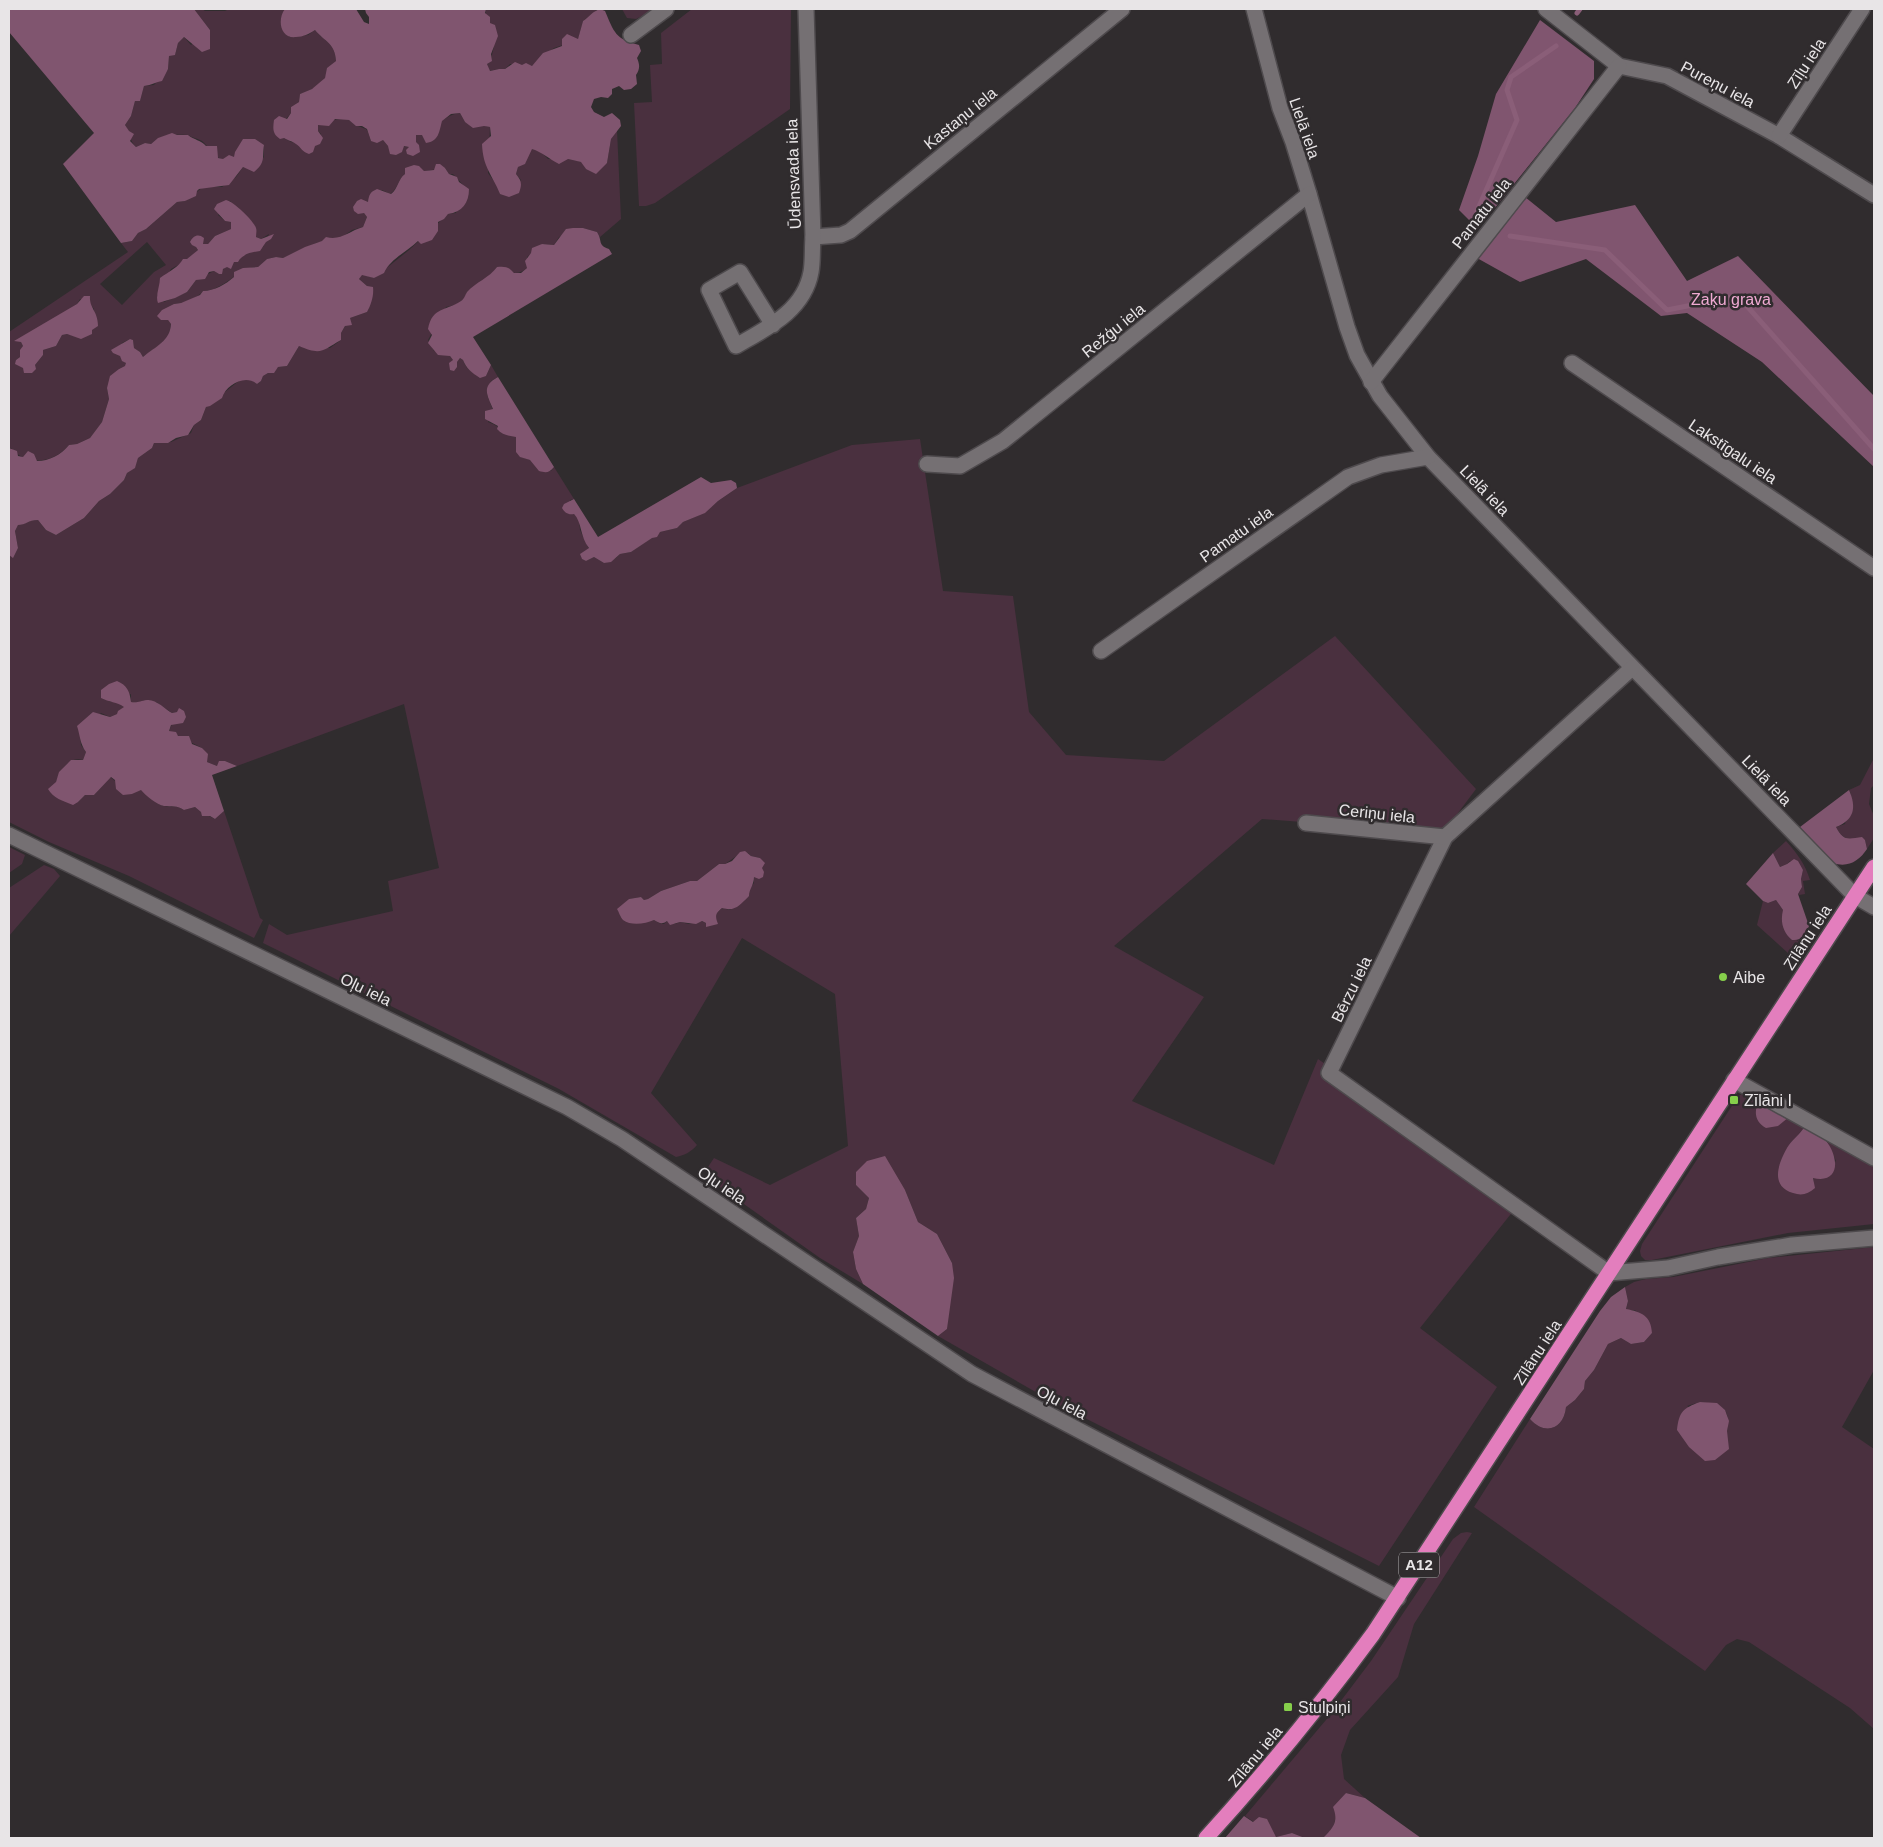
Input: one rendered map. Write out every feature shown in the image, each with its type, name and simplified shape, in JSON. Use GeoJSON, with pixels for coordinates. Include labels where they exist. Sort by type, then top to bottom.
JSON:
{"type":"FeatureCollection","features":[{"type":"Feature","properties":{"kind":"highway","name":"Zīlānu iela"},"geometry":{"type":"LineString","coordinates":[[1206,1838],[1255,1784],[1322,1703],[1398,1598],[1874,867]]}},
{"type":"Feature","properties":{"kind":"street"},"geometry":{"type":"LineString","coordinates":[[631,35],[666,9]]}},
{"type":"Feature","properties":{"kind":"street","name":"Ūdensvada iela"},"geometry":{"type":"LineString","coordinates":[[773,324],[740,272],[709,290],[736,346],[773,324],[791,309],[804,293],[811,271],[812,237],[806,9]]}},
{"type":"Feature","properties":{"kind":"street","name":"Kastaņu iela"},"geometry":{"type":"LineString","coordinates":[[812,237],[841,235],[850,231],[1122,9]]}},
{"type":"Feature","properties":{"kind":"street","name":"Lielā iela"},"geometry":{"type":"LineString","coordinates":[[1254,9],[1280,108],[1309,194],[1347,327],[1371,382],[1391,411],[1428,457],[1632,668],[1856,896],[1874,907]]}},
{"type":"Feature","properties":{"kind":"street","name":"Pureņu iela"},"geometry":{"type":"LineString","coordinates":[[1546,9],[1619,66],[1667,76],[1779,136],[1874,196]]}},
{"type":"Feature","properties":{"kind":"street","name":"Zīļu iela"},"geometry":{"type":"LineString","coordinates":[[1779,136],[1862,9]]}},
{"type":"Feature","properties":{"kind":"street","name":"Pamatu iela"},"geometry":{"type":"LineString","coordinates":[[1371,382],[1619,66]]}},
{"type":"Feature","properties":{"kind":"street","name":"Režģu iela"},"geometry":{"type":"LineString","coordinates":[[928,464],[960,466],[1003,441],[1309,194]]}},
{"type":"Feature","properties":{"kind":"street","name":"Lakstīgalu iela"},"geometry":{"type":"LineString","coordinates":[[1572,363],[1874,568]]}},
{"type":"Feature","properties":{"kind":"street","name":"Pamatu iela"},"geometry":{"type":"LineString","coordinates":[[1101,651],[1348,477],[1381,464],[1428,457]]}},
{"type":"Feature","properties":{"kind":"street","name":"Bērzu iela"},"geometry":{"type":"LineString","coordinates":[[1609,1273],[1329,1073],[1445,837],[1632,668]]}},
{"type":"Feature","properties":{"kind":"street","name":"Ceriņu iela"},"geometry":{"type":"LineString","coordinates":[[1306,823],[1445,837]]}},
{"type":"Feature","properties":{"kind":"street","name":"Oļu iela"},"geometry":{"type":"LineString","coordinates":[[9,834],[567,1107],[622,1139],[972,1374],[1398,1598]]}},
{"type":"Feature","properties":{"kind":"street"},"geometry":{"type":"LineString","coordinates":[[1734,1080],[1874,1158]]}},
{"type":"Feature","properties":{"kind":"street"},"geometry":{"type":"LineString","coordinates":[[1609,1273],[1668,1268],[1718,1257],[1792,1245],[1874,1238]]}},
{"type":"Feature","properties":{"kind":"shaded area"},"geometry":{"type":"Polygon","coordinates":[[[194,9],[225,11],[229,9],[285,9],[282,17],[282,27],[290,37],[308,35],[315,30],[332,46],[336,61],[329,68],[323,81],[311,90],[300,94],[299,102],[291,107],[291,113],[286,119],[284,138],[291,142],[315,146],[321,134],[318,131],[318,125],[334,120],[346,119],[366,129],[371,141],[383,140],[388,146],[402,152],[403,146],[409,147],[416,142],[416,135],[427,132],[447,117],[460,113],[465,122],[490,127],[488,173],[500,194],[521,180],[516,174],[518,167],[525,163],[531,148],[540,151],[548,159],[568,159],[582,162],[586,169],[607,163],[611,139],[617,130],[621,219],[600,237],[597,232],[583,228],[559,237],[554,245],[542,244],[527,257],[527,268],[523,271],[513,273],[497,267],[491,275],[467,292],[465,298],[456,305],[446,307],[428,340],[434,351],[449,355],[457,362],[460,358],[469,370],[475,373],[486,376],[491,365],[498,377],[491,381],[487,395],[493,410],[488,422],[512,436],[516,436],[521,457],[551,471],[554,467],[574,499],[570,500],[574,514],[579,519],[580,530],[589,549],[581,554],[582,559],[586,561],[594,557],[604,563],[616,558],[620,554],[631,552],[660,532],[677,528],[683,522],[704,513],[737,488],[852,445],[920,439],[943,591],[1013,596],[1029,712],[1066,755],[1164,761],[1335,636],[1476,789],[1443,833],[1262,819],[1114,946],[1204,997],[1132,1101],[1274,1165],[1318,1059],[1522,1200],[1420,1328],[1497,1387],[1379,1566],[1055,1403],[938,1336],[947,1329],[952,1263],[937,1234],[918,1222],[905,1190],[856,1185],[869,1198],[866,1209],[856,1218],[859,1236],[853,1252],[856,1269],[863,1284],[820,1258],[717,1185],[709,1175],[708,1167],[714,1158],[770,1185],[848,1146],[835,994],[742,938],[651,1093],[697,1145],[688,1153],[676,1157],[559,1089],[263,943],[269,924],[287,935],[393,911],[388,881],[439,868],[404,704],[237,766],[225,761],[217,766],[207,762],[202,748],[169,731],[177,712],[172,713],[156,702],[131,702],[131,694],[109,702],[116,702],[125,707],[110,717],[101,713],[80,735],[81,745],[86,752],[83,760],[78,759],[69,762],[60,773],[56,782],[78,802],[85,795],[94,795],[110,777],[132,794],[141,789],[158,804],[164,806],[177,807],[184,810],[195,807],[215,819],[224,811],[260,918],[263,920],[254,938],[129,876],[49,842],[9,822],[9,555],[13,557],[18,548],[15,531],[18,525],[38,520],[46,530],[56,535],[84,518],[99,501],[110,494],[124,480],[127,473],[135,467],[138,458],[152,448],[154,443],[171,442],[191,433],[194,425],[201,420],[206,407],[240,380],[252,380],[257,384],[263,376],[278,367],[287,366],[299,346],[330,348],[341,340],[341,333],[350,318],[367,312],[367,286],[359,279],[362,274],[374,278],[409,250],[448,214],[456,213],[464,186],[453,174],[449,174],[445,168],[405,174],[390,194],[382,190],[368,202],[364,213],[367,217],[363,227],[352,230],[342,237],[316,243],[283,258],[267,259],[258,267],[245,270],[218,287],[203,291],[190,300],[174,304],[168,320],[171,324],[168,336],[157,347],[143,357],[134,348],[133,340],[130,339],[122,343],[120,356],[126,363],[126,366],[119,369],[107,388],[109,399],[102,422],[90,438],[77,444],[69,445],[56,456],[48,459],[32,460],[17,454],[9,448],[9,332],[128,252],[121,243],[132,241],[138,233],[146,229],[177,202],[185,201],[203,187],[222,187],[236,177],[243,167],[251,169],[264,157],[264,145],[229,159],[219,158],[202,141],[188,135],[164,136],[151,144],[145,143],[136,147],[125,125],[131,116],[135,101],[140,101],[144,86],[154,85],[168,69],[169,55],[175,55],[178,43],[184,37],[191,45],[210,30],[194,9]],[[230,201],[218,215],[225,221],[231,222],[231,229],[215,236],[208,244],[196,247],[198,250],[187,260],[171,269],[157,296],[164,302],[187,292],[196,280],[214,271],[219,274],[233,261],[263,247],[269,234],[261,239],[256,237],[251,220],[230,201]],[[147,242],[100,284],[122,305],[154,272],[166,265],[147,242]],[[80,299],[77,304],[21,342],[23,346],[20,357],[16,360],[35,365],[43,355],[43,350],[56,346],[62,335],[67,334],[81,338],[88,335],[94,309],[89,303],[80,299]],[[748,853],[738,855],[725,864],[719,864],[697,881],[690,881],[661,891],[648,899],[644,900],[641,897],[629,899],[620,908],[620,916],[623,919],[638,922],[654,920],[664,924],[667,921],[675,924],[680,922],[689,924],[701,921],[706,923],[722,908],[730,910],[754,883],[754,877],[762,868],[760,858],[751,856],[748,853]]]}},
{"type":"Feature","properties":{"kind":"shaded area"},"geometry":{"type":"Polygon","coordinates":[[[486,9],[598,9],[583,21],[578,40],[554,48],[532,66],[510,64],[505,69],[489,71],[487,64],[491,61],[494,44],[486,17],[486,9]]]}},
{"type":"Feature","properties":{"kind":"shaded area"},"geometry":{"type":"Polygon","coordinates":[[[622,9],[656,9],[636,19],[627,18],[622,9]]]}},
{"type":"Feature","properties":{"kind":"shaded area"},"geometry":{"type":"Polygon","coordinates":[[[692,9],[791,9],[790,109],[655,203],[639,206],[634,103],[652,102],[650,65],[662,64],[661,33],[692,9]]]}},
{"type":"Feature","properties":{"kind":"shaded area"},"geometry":{"type":"Polygon","coordinates":[[[1874,758],[1874,785],[1871,788],[1869,804],[1874,816],[1874,838],[1867,849],[1865,840],[1844,837],[1836,827],[1845,824],[1851,794],[1849,790],[1860,785],[1874,758]]]}},
{"type":"Feature","properties":{"kind":"shaded area"},"geometry":{"type":"Polygon","coordinates":[[[1786,841],[1800,859],[1808,874],[1810,880],[1803,881],[1805,894],[1798,894],[1802,887],[1803,870],[1790,861],[1780,867],[1773,853],[1786,841]]]}},
{"type":"Feature","properties":{"kind":"shaded area"},"geometry":{"type":"Polygon","coordinates":[[[9,847],[25,855],[22,864],[9,873],[9,847]]]}},
{"type":"Feature","properties":{"kind":"shaded area"},"geometry":{"type":"Polygon","coordinates":[[[44,865],[54,869],[60,876],[9,936],[9,888],[44,865]]]}},
{"type":"Feature","properties":{"kind":"shaded area"},"geometry":{"type":"Polygon","coordinates":[[[1776,900],[1783,910],[1797,941],[1804,937],[1788,953],[1757,925],[1763,901],[1768,903],[1776,900]]]}},
{"type":"Feature","properties":{"kind":"shaded area"},"geometry":{"type":"Polygon","coordinates":[[[1745,1094],[1808,1129],[1803,1129],[1788,1147],[1814,1183],[1813,1177],[1836,1161],[1826,1139],[1874,1164],[1874,1224],[1788,1233],[1645,1260],[1641,1256],[1640,1251],[1642,1244],[1739,1095],[1745,1094]]]}},
{"type":"Feature","properties":{"kind":"shaded area"},"geometry":{"type":"Polygon","coordinates":[[[1874,1247],[1874,1370],[1842,1427],[1874,1449],[1874,1729],[1850,1708],[1749,1642],[1737,1639],[1726,1645],[1705,1671],[1474,1507],[1530,1419],[1542,1427],[1553,1428],[1558,1425],[1562,1421],[1566,1407],[1584,1389],[1585,1381],[1594,1370],[1608,1344],[1621,1338],[1631,1344],[1644,1342],[1652,1333],[1635,1310],[1626,1310],[1628,1301],[1625,1287],[1646,1279],[1673,1277],[1768,1258],[1874,1247]],[[1700,1402],[1687,1406],[1727,1431],[1728,1417],[1726,1412],[1713,1404],[1700,1402]]]}},
{"type":"Feature","properties":{"kind":"shaded area"},"geometry":{"type":"Polygon","coordinates":[[[1461,1533],[1472,1533],[1414,1624],[1398,1677],[1350,1730],[1341,1755],[1344,1779],[1365,1798],[1346,1793],[1333,1828],[1323,1838],[1305,1838],[1292,1833],[1276,1837],[1245,1816],[1331,1714],[1371,1661],[1453,1539],[1461,1533]]]}},
{"type":"Feature","properties":{"kind":"green space"},"geometry":{"type":"Polygon","coordinates":[[[9,9],[194,9],[210,30],[210,49],[202,52],[184,37],[178,43],[175,55],[169,56],[168,69],[162,81],[144,86],[140,101],[135,101],[131,116],[125,125],[134,134],[130,141],[136,147],[145,143],[151,144],[158,138],[172,133],[188,135],[206,146],[217,146],[218,158],[223,159],[229,155],[234,157],[243,139],[255,139],[264,145],[263,160],[260,165],[254,172],[243,167],[229,185],[199,189],[196,196],[177,202],[146,229],[138,233],[132,241],[121,243],[63,164],[94,133],[9,32],[9,9]]]}},
{"type":"Feature","properties":{"kind":"green space"},"geometry":{"type":"Polygon","coordinates":[[[285,9],[356,9],[364,22],[369,24],[369,17],[365,9],[486,9],[485,13],[490,17],[490,23],[495,25],[498,36],[491,54],[492,61],[487,64],[490,71],[505,69],[515,62],[522,65],[526,63],[532,66],[543,53],[562,46],[562,39],[567,34],[578,39],[583,21],[600,9],[605,11],[616,34],[631,43],[639,45],[641,51],[637,58],[639,67],[636,75],[637,84],[631,89],[624,90],[619,86],[612,89],[612,94],[608,98],[594,99],[591,107],[594,112],[604,117],[612,113],[620,120],[621,126],[611,139],[607,163],[596,174],[586,169],[581,162],[568,159],[559,164],[532,149],[525,164],[518,167],[516,174],[521,183],[519,193],[509,197],[500,194],[484,159],[482,144],[491,136],[490,127],[473,128],[465,122],[460,113],[451,114],[442,121],[438,135],[430,142],[426,143],[422,135],[416,135],[416,142],[419,145],[420,152],[413,156],[407,154],[406,150],[409,147],[404,146],[402,152],[396,155],[390,154],[388,146],[383,140],[377,143],[371,141],[367,129],[362,126],[356,126],[349,120],[335,119],[329,126],[318,125],[318,131],[323,138],[320,144],[315,146],[313,152],[309,154],[293,142],[277,137],[273,126],[274,120],[279,116],[287,119],[291,113],[291,107],[299,102],[300,94],[312,89],[325,78],[327,68],[336,61],[332,46],[315,30],[296,37],[291,37],[283,32],[281,18],[285,9]]]}},
{"type":"Feature","properties":{"kind":"green space"},"geometry":{"type":"Polygon","coordinates":[[[1540,20],[1594,61],[1594,79],[1575,108],[1478,229],[1459,210],[1478,156],[1496,94],[1540,20]]]}},
{"type":"Feature","properties":{"kind":"green space"},"geometry":{"type":"Polygon","coordinates":[[[436,164],[440,164],[449,174],[457,177],[459,182],[469,189],[466,203],[461,209],[448,214],[438,222],[438,231],[432,240],[421,244],[418,241],[395,259],[384,273],[374,278],[362,275],[359,279],[367,286],[373,287],[371,303],[367,312],[350,318],[352,325],[345,326],[341,333],[341,340],[322,351],[313,351],[299,346],[287,366],[278,367],[274,373],[268,373],[263,376],[257,384],[247,380],[236,382],[227,389],[222,398],[206,407],[201,420],[194,425],[188,435],[176,438],[168,443],[154,443],[152,448],[138,458],[135,468],[127,473],[124,480],[110,494],[99,501],[84,518],[56,535],[46,530],[38,520],[18,525],[15,531],[18,548],[13,558],[9,555],[9,448],[17,451],[18,456],[23,457],[28,451],[34,454],[37,461],[41,461],[59,454],[69,445],[77,444],[90,438],[102,422],[109,399],[107,388],[110,376],[125,366],[126,363],[111,350],[130,339],[133,340],[134,348],[143,357],[162,343],[168,335],[171,324],[168,320],[161,320],[157,316],[162,310],[200,295],[203,291],[220,287],[234,277],[234,272],[243,268],[258,267],[267,259],[283,258],[322,241],[326,237],[341,237],[363,227],[367,217],[364,213],[358,214],[354,211],[353,207],[357,201],[361,199],[368,202],[370,194],[377,189],[391,194],[405,174],[405,168],[414,165],[419,166],[424,171],[434,170],[436,164]]]}},
{"type":"Feature","properties":{"kind":"green space","name":"Zaķu grava"},"geometry":{"type":"Polygon","coordinates":[[[1525,197],[1556,222],[1635,205],[1687,281],[1738,256],[1874,396],[1874,467],[1762,362],[1687,313],[1661,316],[1586,259],[1520,282],[1477,258],[1525,197]]]}},
{"type":"Feature","properties":{"kind":"green space"},"geometry":{"type":"Polygon","coordinates":[[[226,200],[238,207],[251,221],[256,228],[256,237],[261,239],[274,234],[271,239],[266,242],[260,251],[248,254],[238,262],[234,262],[231,269],[227,267],[223,269],[222,274],[214,271],[209,272],[205,279],[196,280],[187,292],[158,303],[160,278],[176,267],[183,259],[187,259],[198,250],[190,242],[193,238],[200,236],[204,238],[203,244],[208,244],[215,236],[231,229],[231,222],[225,221],[214,209],[217,204],[226,200]]]}},
{"type":"Feature","properties":{"kind":"green space"},"geometry":{"type":"Polygon","coordinates":[[[583,228],[597,232],[602,244],[612,254],[473,337],[491,365],[486,376],[480,378],[477,376],[460,358],[454,371],[450,370],[449,363],[453,360],[450,356],[438,355],[428,343],[432,335],[428,329],[436,313],[461,301],[467,292],[497,267],[507,267],[514,273],[521,273],[527,268],[525,261],[532,248],[542,244],[554,245],[566,229],[583,228]]]}},
{"type":"Feature","properties":{"kind":"green space"},"geometry":{"type":"Polygon","coordinates":[[[84,296],[90,296],[98,321],[98,326],[92,330],[92,334],[81,339],[67,334],[62,335],[56,346],[43,350],[43,355],[35,365],[36,369],[32,373],[24,373],[23,368],[15,364],[16,360],[20,357],[20,350],[23,346],[21,342],[14,341],[77,304],[84,296]]]}},
{"type":"Feature","properties":{"kind":"green space"},"geometry":{"type":"Polygon","coordinates":[[[498,377],[554,467],[549,471],[539,471],[530,460],[520,457],[516,452],[516,437],[501,433],[497,429],[498,426],[485,419],[485,411],[493,409],[487,395],[487,387],[498,377]]]}},
{"type":"Feature","properties":{"kind":"green space"},"geometry":{"type":"Polygon","coordinates":[[[701,477],[711,483],[731,480],[736,483],[737,488],[705,513],[683,522],[677,528],[660,532],[657,537],[652,538],[631,552],[620,554],[611,562],[604,563],[594,557],[586,561],[582,559],[580,554],[589,548],[577,517],[564,511],[562,508],[564,504],[574,499],[598,537],[701,477]]]}},
{"type":"Feature","properties":{"kind":"green space"},"geometry":{"type":"Polygon","coordinates":[[[117,681],[127,689],[131,702],[150,700],[172,713],[177,712],[179,708],[184,711],[186,717],[183,723],[171,725],[169,731],[176,732],[178,736],[189,736],[192,744],[202,748],[208,754],[207,762],[217,766],[219,761],[225,761],[237,766],[212,775],[224,811],[215,819],[210,816],[202,816],[201,812],[195,807],[184,810],[161,805],[151,800],[141,790],[123,795],[116,789],[115,780],[111,777],[94,795],[85,795],[73,805],[59,799],[50,792],[48,789],[56,782],[59,772],[71,760],[83,760],[86,752],[81,743],[77,726],[93,712],[110,717],[117,714],[124,707],[101,698],[101,690],[117,681]]]}},
{"type":"Feature","properties":{"kind":"green space"},"geometry":{"type":"Polygon","coordinates":[[[1849,790],[1853,802],[1852,813],[1847,821],[1836,827],[1841,835],[1846,838],[1862,837],[1865,840],[1867,849],[1857,860],[1844,865],[1833,863],[1800,827],[1849,790]]]}},
{"type":"Feature","properties":{"kind":"green space"},"geometry":{"type":"Polygon","coordinates":[[[745,851],[751,856],[760,858],[765,863],[762,868],[764,872],[763,877],[759,879],[754,877],[749,896],[740,905],[720,910],[716,915],[718,924],[706,927],[706,923],[702,921],[696,924],[680,922],[670,925],[667,921],[660,923],[654,920],[634,924],[626,922],[620,916],[617,909],[629,899],[641,897],[644,900],[648,899],[661,891],[690,881],[697,881],[719,864],[732,861],[740,852],[745,851]]]}},
{"type":"Feature","properties":{"kind":"green space"},"geometry":{"type":"Polygon","coordinates":[[[1773,853],[1780,867],[1794,859],[1798,861],[1803,870],[1802,887],[1798,894],[1809,926],[1804,935],[1798,939],[1792,940],[1786,934],[1782,923],[1783,910],[1776,900],[1768,903],[1763,901],[1746,884],[1773,853]]]}},
{"type":"Feature","properties":{"kind":"green space"},"geometry":{"type":"Polygon","coordinates":[[[1758,1101],[1789,1117],[1778,1126],[1766,1128],[1762,1126],[1756,1117],[1758,1101]]]}},
{"type":"Feature","properties":{"kind":"green space"},"geometry":{"type":"Polygon","coordinates":[[[1803,1129],[1813,1131],[1822,1137],[1834,1156],[1835,1166],[1832,1174],[1825,1178],[1813,1178],[1815,1188],[1807,1193],[1799,1194],[1786,1190],[1781,1185],[1778,1174],[1787,1148],[1803,1129]]]}},
{"type":"Feature","properties":{"kind":"green space"},"geometry":{"type":"Polygon","coordinates":[[[885,1156],[905,1190],[918,1222],[937,1234],[952,1263],[954,1278],[947,1329],[938,1336],[863,1284],[856,1269],[853,1252],[859,1236],[856,1218],[866,1209],[869,1198],[856,1185],[856,1172],[867,1161],[885,1156]]]}},
{"type":"Feature","properties":{"kind":"green space"},"geometry":{"type":"Polygon","coordinates":[[[1625,1287],[1628,1301],[1626,1309],[1645,1316],[1650,1322],[1652,1333],[1644,1342],[1631,1344],[1621,1338],[1608,1344],[1594,1370],[1585,1381],[1584,1389],[1566,1407],[1562,1421],[1553,1428],[1542,1427],[1536,1424],[1530,1419],[1600,1311],[1611,1297],[1625,1287]]]}},
{"type":"Feature","properties":{"kind":"green space"},"geometry":{"type":"Polygon","coordinates":[[[1700,1402],[1717,1403],[1725,1410],[1729,1421],[1727,1431],[1729,1449],[1715,1460],[1705,1461],[1689,1447],[1677,1430],[1679,1419],[1683,1412],[1690,1406],[1700,1402]]]}},
{"type":"Feature","properties":{"kind":"green space"},"geometry":{"type":"Polygon","coordinates":[[[1346,1793],[1365,1798],[1421,1838],[1323,1838],[1330,1831],[1335,1821],[1333,1807],[1346,1793]]]}},
{"type":"Feature","properties":{"kind":"green space"},"geometry":{"type":"Polygon","coordinates":[[[1244,1816],[1253,1822],[1259,1817],[1267,1819],[1276,1837],[1292,1833],[1305,1838],[1225,1838],[1244,1816]]]}},
{"type":"Feature","properties":{"kind":"waterway"},"geometry":{"type":"LineString","coordinates":[[1577,13],[1580,9]]}},
{"type":"Feature","properties":{"kind":"waterway"},"geometry":{"type":"LineString","coordinates":[[1477,211],[1517,120],[1507,90],[1511,77],[1556,46]]}},
{"type":"Feature","properties":{"kind":"waterway"},"geometry":{"type":"LineString","coordinates":[[1510,236],[1605,250],[1667,310],[1738,296],[1874,449]]}},
{"type":"Feature","properties":{"kind":"place","name":"Aibe"},"geometry":{"type":"Point","coordinates":[1723,977]}},
{"type":"Feature","properties":{"kind":"place","name":"Zīlāni I"},"geometry":{"type":"Point","coordinates":[1734,1100]}},
{"type":"Feature","properties":{"kind":"place","name":"Stulpiņi"},"geometry":{"type":"Point","coordinates":[1288,1707]}}]}
